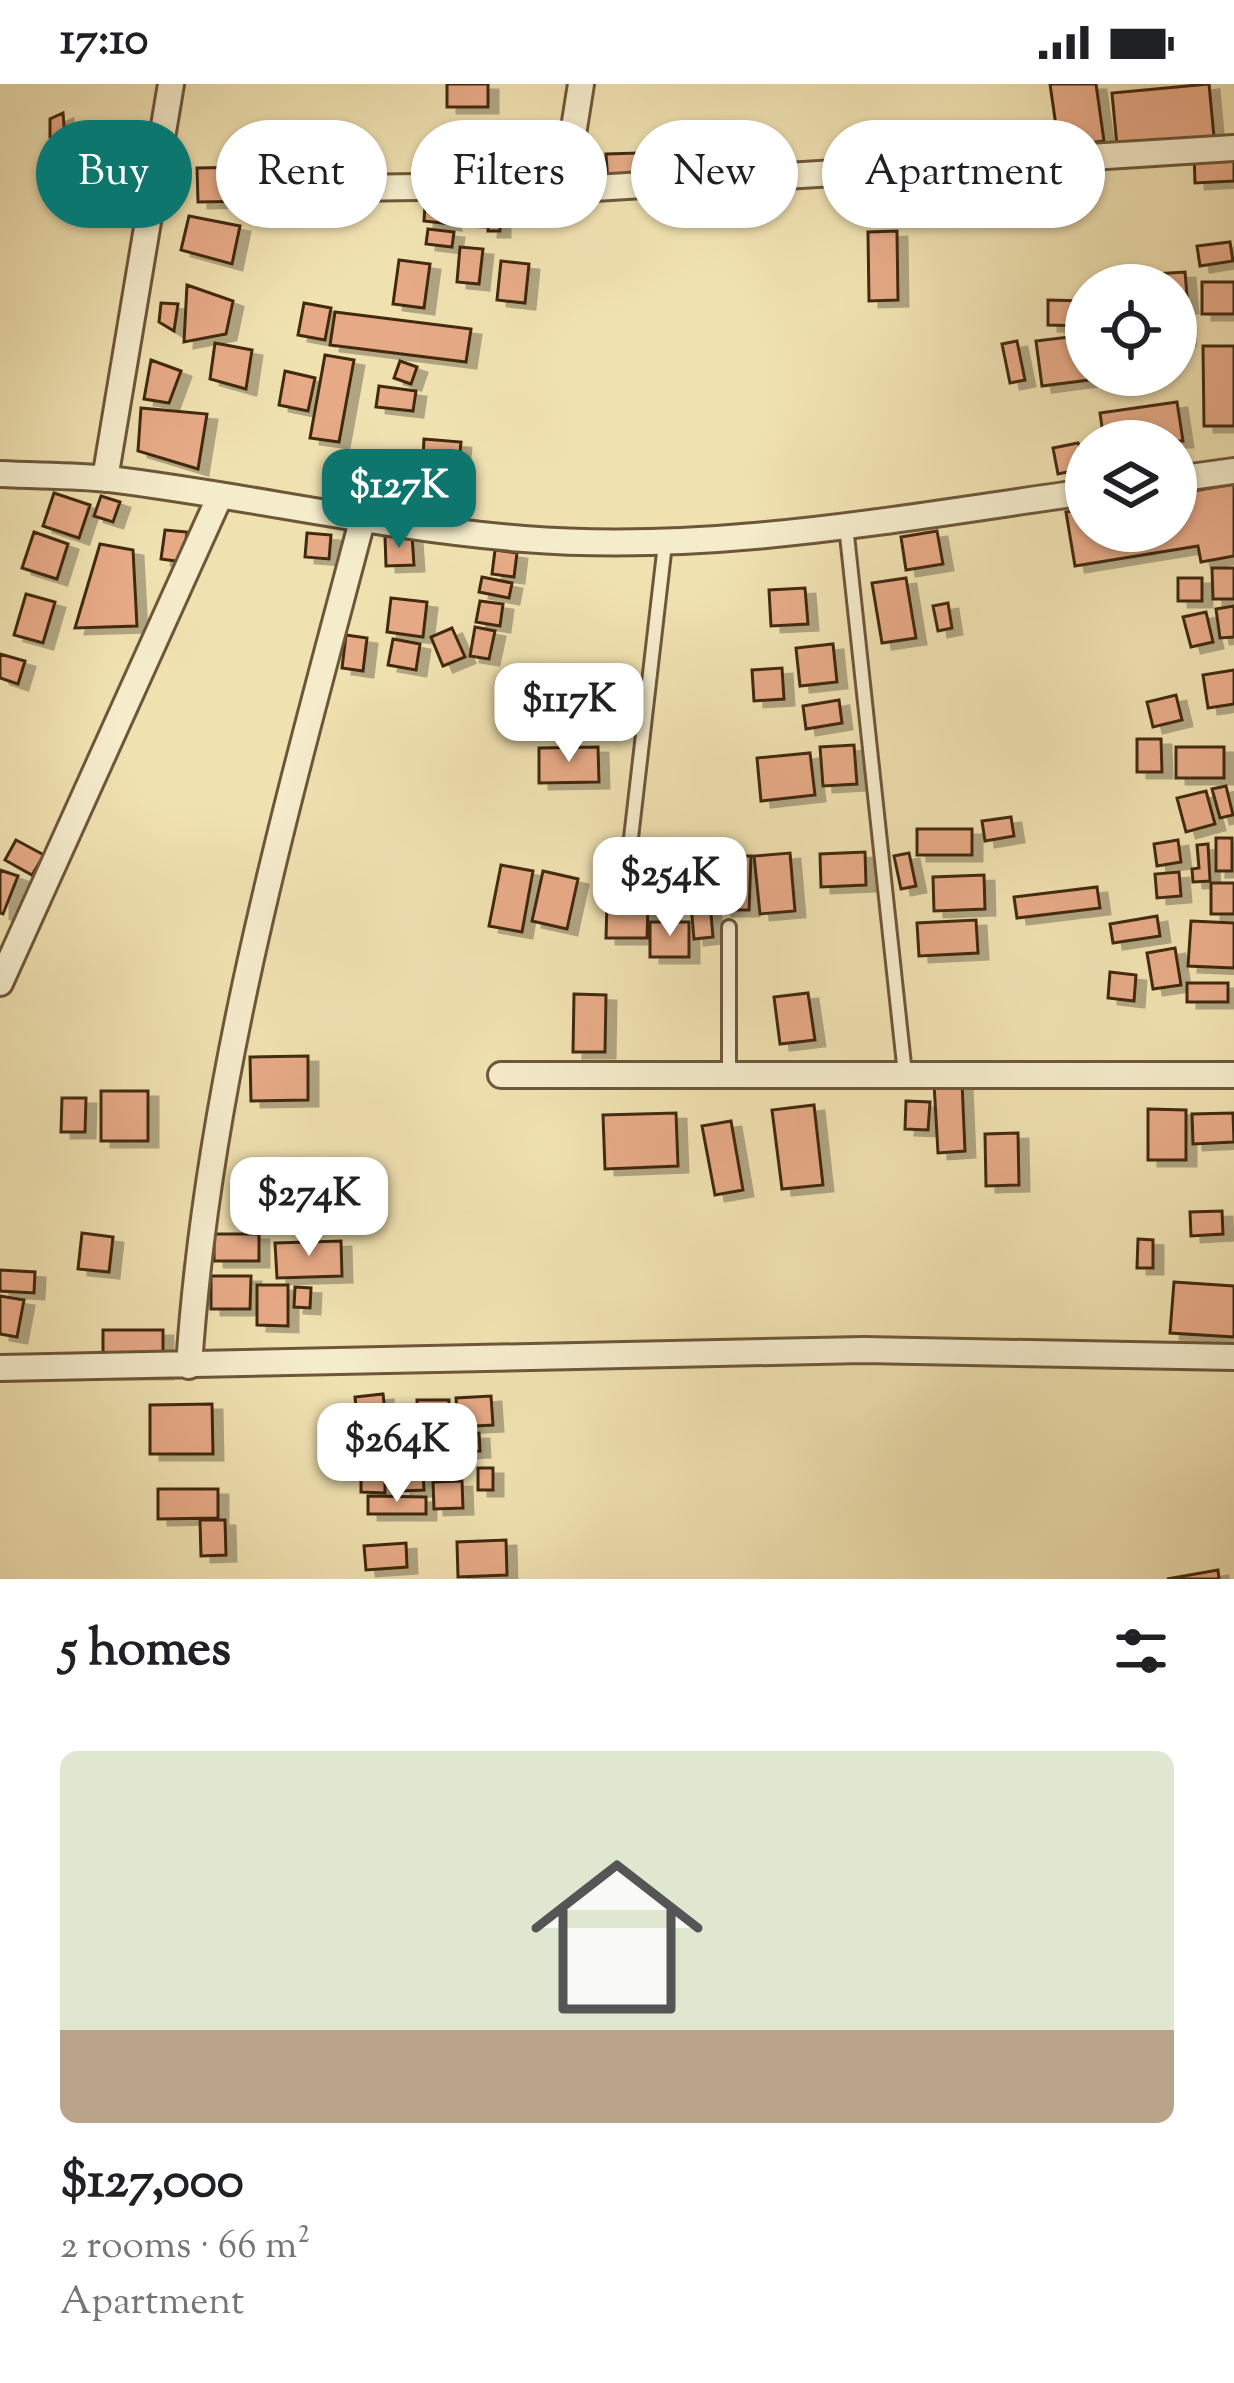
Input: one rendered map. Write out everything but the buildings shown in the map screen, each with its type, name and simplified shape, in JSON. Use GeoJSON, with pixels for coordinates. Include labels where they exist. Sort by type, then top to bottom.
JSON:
{"type":"FeatureCollection","features":[{"type":"Feature","properties":{"kind":"street"},"geometry":{"type":"LineString","coordinates":[[105,479],[171,84]]}},
{"type":"Feature","properties":{"kind":"street"},"geometry":{"type":"LineString","coordinates":[[575,120],[581,84]]}},
{"type":"Feature","properties":{"kind":"street"},"geometry":{"type":"LineString","coordinates":[[607,187],[1234,148]]}},
{"type":"Feature","properties":{"kind":"street"},"geometry":{"type":"LineString","coordinates":[[1197,476],[1234,471]]}},
{"type":"Feature","properties":{"kind":"street"},"geometry":{"type":"LineString","coordinates":[[0,474],[105,479],[362,521],[526,539],[664,544],[846,526],[1065,495]]}},
{"type":"Feature","properties":{"kind":"street"},"geometry":{"type":"LineString","coordinates":[[0,983],[220,496]]}},
{"type":"Feature","properties":{"kind":"street"},"geometry":{"type":"LineString","coordinates":[[189,1366],[196,1257],[228,1076],[291,788],[362,521]]}},
{"type":"Feature","properties":{"kind":"street"},"geometry":{"type":"LineString","coordinates":[[501,1076],[1234,1076]]}},
{"type":"Feature","properties":{"kind":"street"},"geometry":{"type":"LineString","coordinates":[[0,1368],[864,1350],[1234,1357]]}},
{"type":"Feature","properties":{"kind":"lane"},"geometry":{"type":"LineString","coordinates":[[846,526],[906,1076]]}},
{"type":"Feature","properties":{"kind":"lane"},"geometry":{"type":"LineString","coordinates":[[631,838],[664,544]]}},
{"type":"Feature","properties":{"kind":"lane"},"geometry":{"type":"LineString","coordinates":[[729,927],[729,1076]]}}]}
